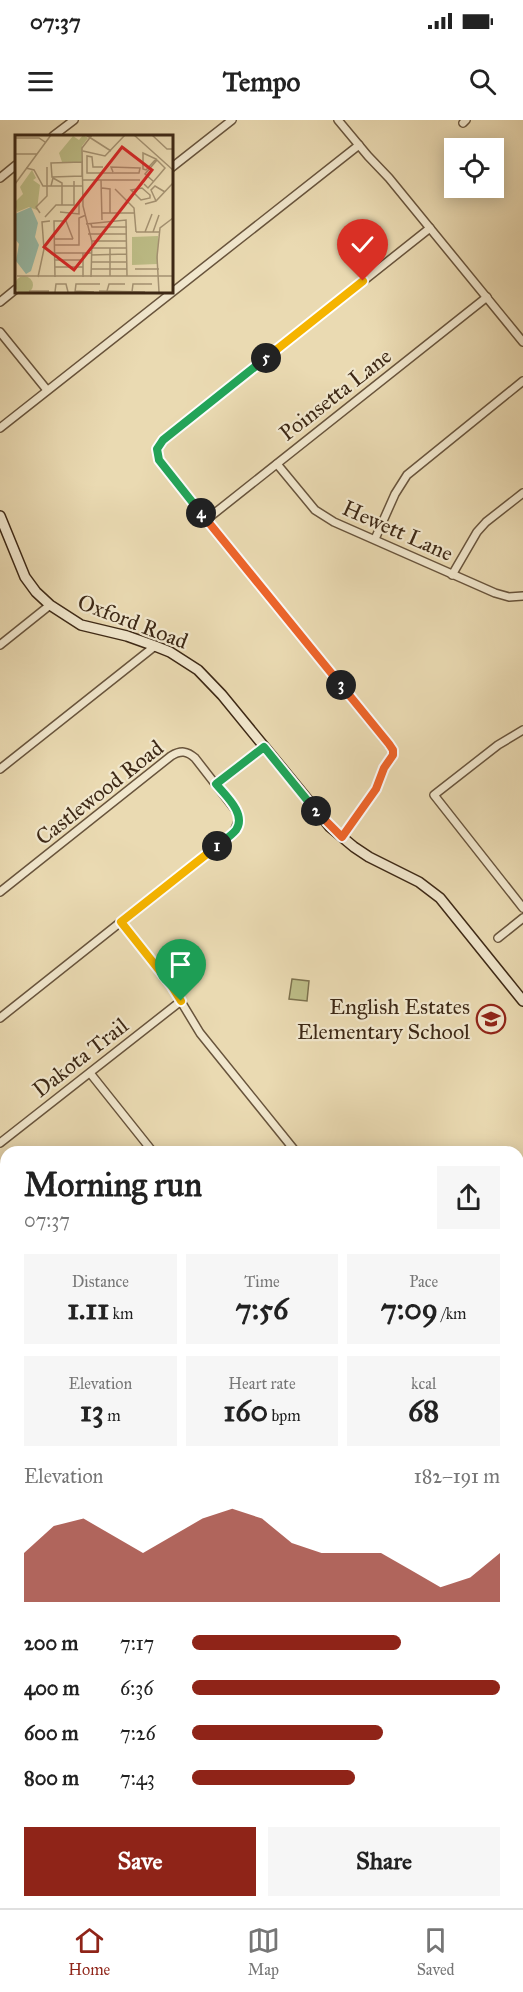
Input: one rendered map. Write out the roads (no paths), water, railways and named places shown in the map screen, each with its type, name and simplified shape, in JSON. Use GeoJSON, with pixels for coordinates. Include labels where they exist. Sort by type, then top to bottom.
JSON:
{"type":"FeatureCollection","features":[{"type":"Feature","properties":{"kind":"street"},"geometry":{"type":"LineString","coordinates":[[54,135],[74,120]]}},
{"type":"Feature","properties":{"kind":"street"},"geometry":{"type":"LineString","coordinates":[[172,167],[232,120]]}},
{"type":"Feature","properties":{"kind":"street"},"geometry":{"type":"LineString","coordinates":[[338,120],[523,342]]}},
{"type":"Feature","properties":{"kind":"street"},"geometry":{"type":"LineString","coordinates":[[172,292],[359,145]]}},
{"type":"Feature","properties":{"kind":"street"},"geometry":{"type":"LineString","coordinates":[[1,176],[15,166]]}},
{"type":"Feature","properties":{"kind":"street"},"geometry":{"type":"LineString","coordinates":[[342,837],[376,789],[384,768],[393,755],[393,750],[206,520],[159,460],[157,449],[163,440],[430,228]]}},
{"type":"Feature","properties":{"kind":"street"},"geometry":{"type":"LineString","coordinates":[[0,302],[15,290]]}},
{"type":"Feature","properties":{"kind":"street"},"geometry":{"type":"LineString","coordinates":[[0,428],[172,292]]}},
{"type":"Feature","properties":{"kind":"street","name":"Poinsetta Lane"},"geometry":{"type":"LineString","coordinates":[[206,520],[487,297]]}},
{"type":"Feature","properties":{"kind":"street"},"geometry":{"type":"LineString","coordinates":[[0,332],[47,390]]}},
{"type":"Feature","properties":{"kind":"street"},"geometry":{"type":"LineString","coordinates":[[375,539],[395,494],[407,475],[523,381]]}},
{"type":"Feature","properties":{"kind":"street","name":"Hewett Lane"},"geometry":{"type":"LineString","coordinates":[[277,464],[305,499],[321,514],[495,593],[509,597],[523,596]]}},
{"type":"Feature","properties":{"kind":"street"},"geometry":{"type":"LineString","coordinates":[[452,575],[477,532],[486,522],[523,493]]}},
{"type":"Feature","properties":{"kind":"street","name":"Oxford Road"},"geometry":{"type":"LineString","coordinates":[[0,518],[25,577],[50,605],[81,625],[127,636],[155,646],[170,652],[198,670],[222,695],[319,814],[342,837],[369,856],[419,882],[440,898],[452,910],[523,1001]]}},
{"type":"Feature","properties":{"kind":"street"},"geometry":{"type":"LineString","coordinates":[[0,645],[50,605]]}},
{"type":"Feature","properties":{"kind":"street"},"geometry":{"type":"LineString","coordinates":[[0,769],[155,646]]}},
{"type":"Feature","properties":{"kind":"street"},"geometry":{"type":"LineString","coordinates":[[523,730],[498,745],[434,795],[523,908]]}},
{"type":"Feature","properties":{"kind":"street"},"geometry":{"type":"LineString","coordinates":[[0,1018],[234,832],[238,827],[237,812],[216,784],[264,747]]}},
{"type":"Feature","properties":{"kind":"street","name":"Castlewood Road"},"geometry":{"type":"LineString","coordinates":[[0,892],[180,751],[188,752],[195,758],[216,784]]}},
{"type":"Feature","properties":{"kind":"street"},"geometry":{"type":"LineString","coordinates":[[498,938],[523,918]]}},
{"type":"Feature","properties":{"kind":"street"},"geometry":{"type":"LineString","coordinates":[[121,922],[171,985],[200,1033],[291,1146]]}},
{"type":"Feature","properties":{"kind":"street","name":"Dakota Trail"},"geometry":{"type":"LineString","coordinates":[[0,1143],[181,1001]]}},
{"type":"Feature","properties":{"kind":"street"},"geometry":{"type":"LineString","coordinates":[[90,1073],[148,1146]]}},
{"type":"Feature","properties":{"kind":"place","name":"English Estates Elementary School"},"geometry":{"type":"Point","coordinates":[491,1019]}}]}
